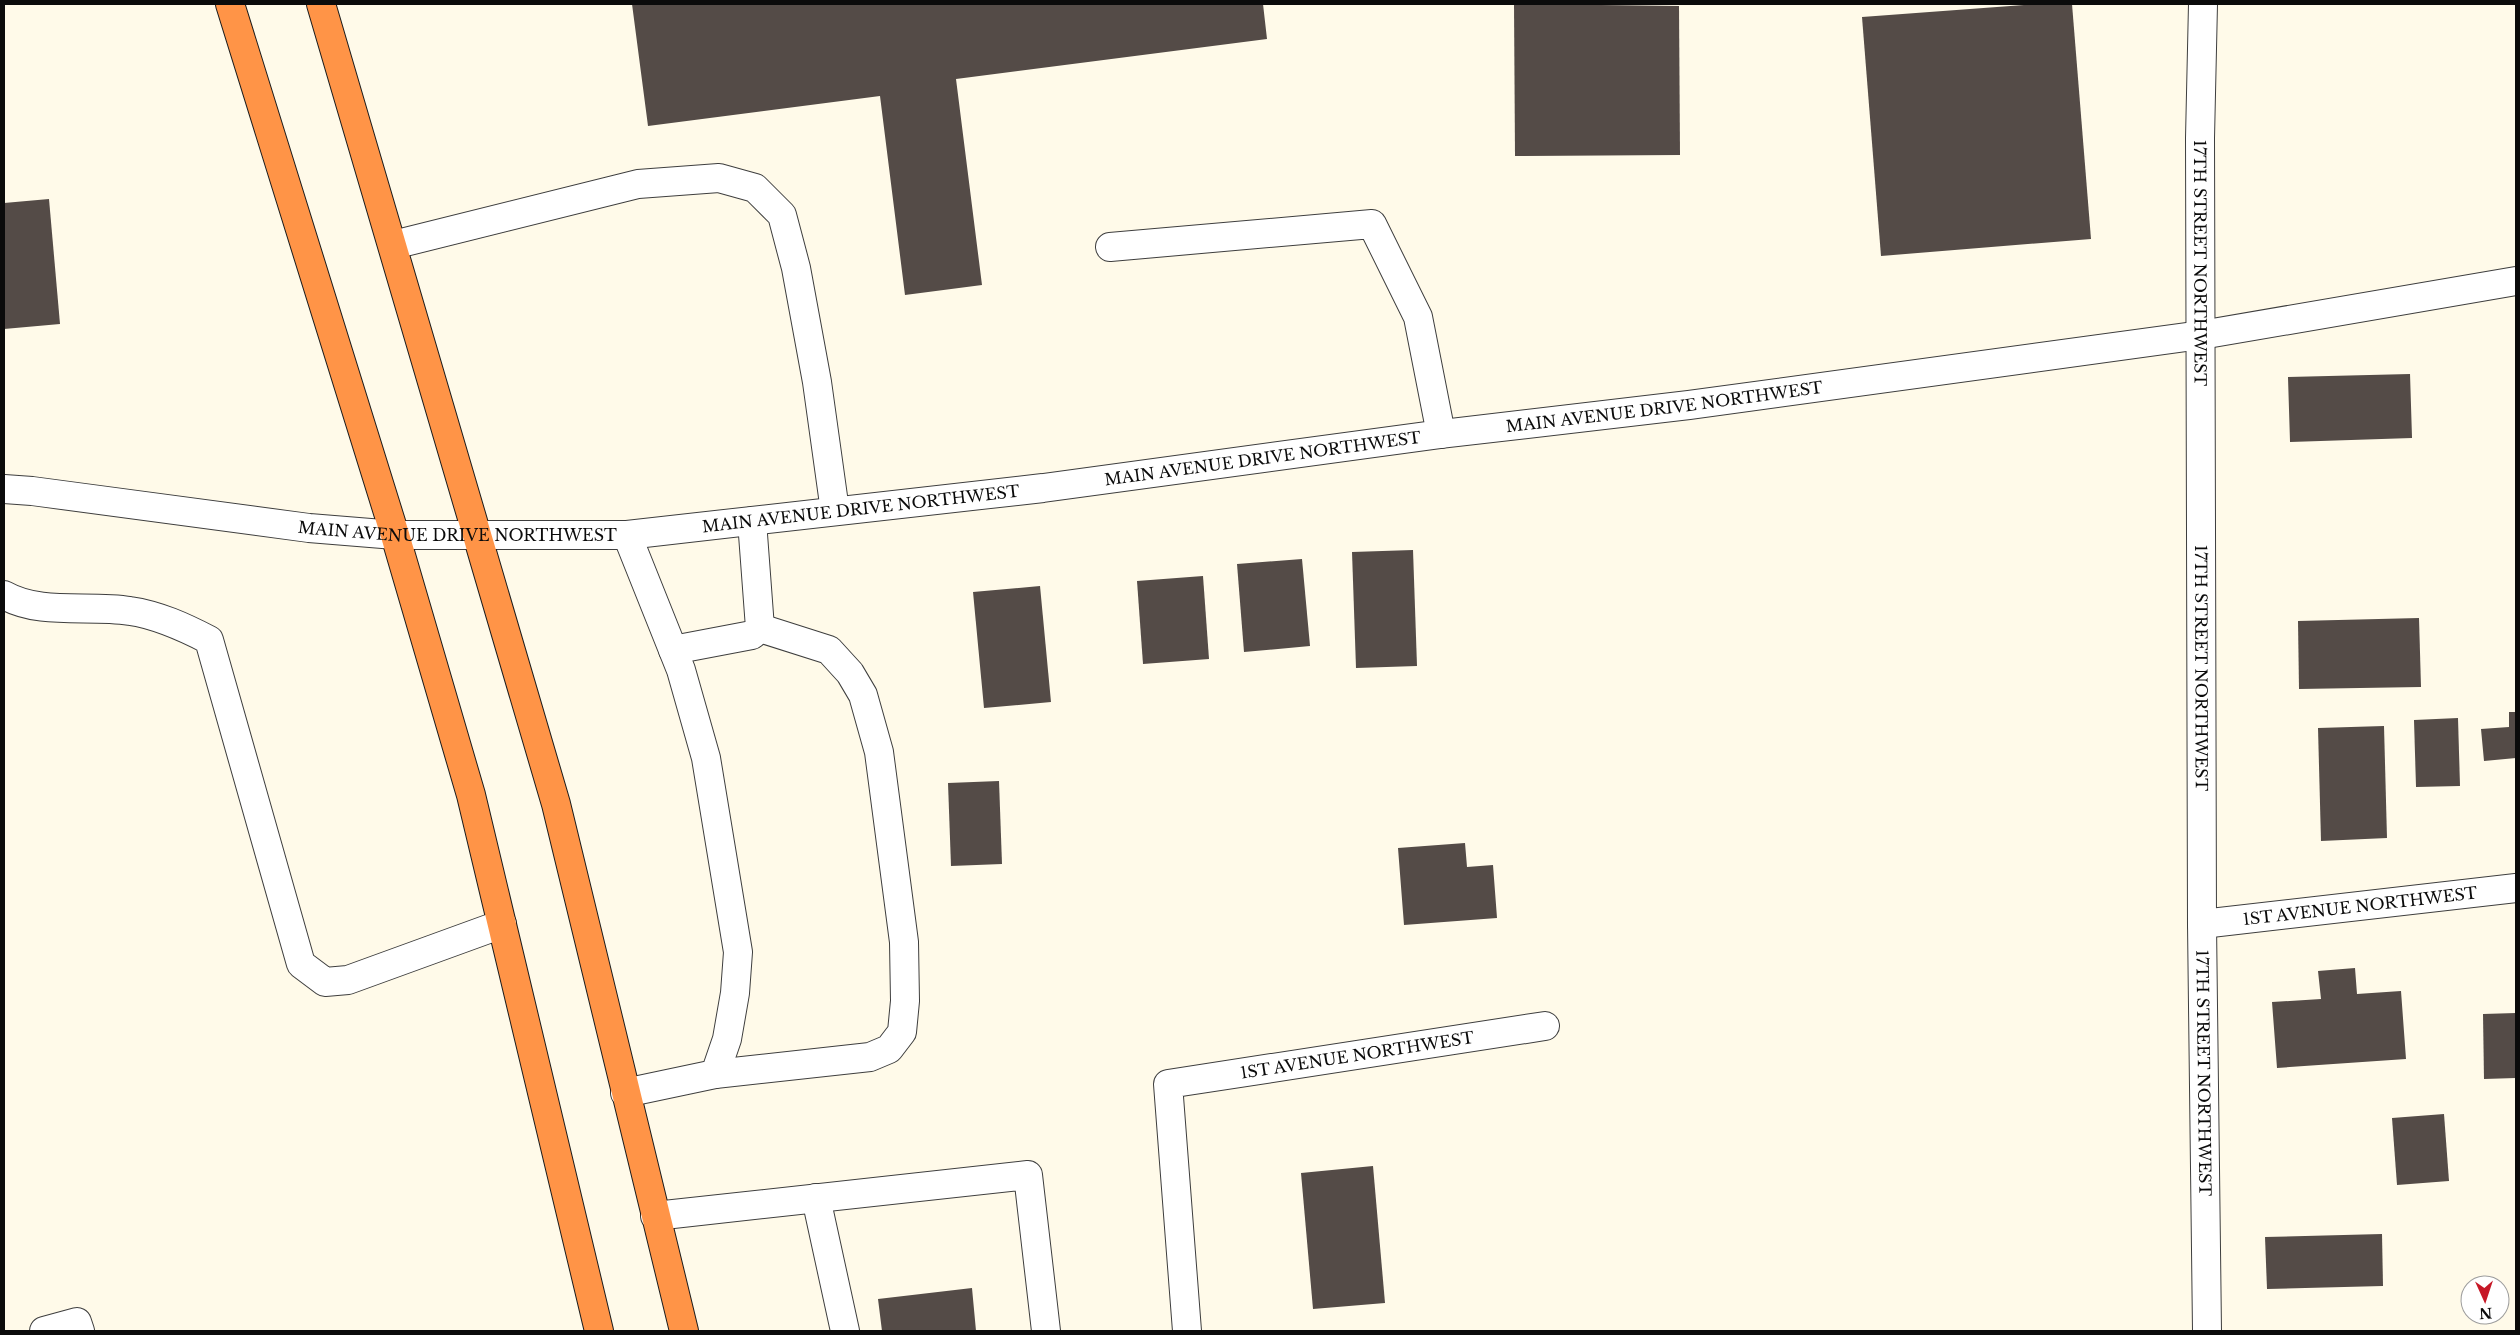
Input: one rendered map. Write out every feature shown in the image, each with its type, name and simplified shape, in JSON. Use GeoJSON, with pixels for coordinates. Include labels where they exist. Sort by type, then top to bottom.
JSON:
{"type":"FeatureCollection","features":[{"type":"Feature","properties":{"kind":"highway"},"geometry":{"type":"LineString","coordinates":[[230,4],[394,534],[471,795],[599,1331]]}},
{"type":"Feature","properties":{"kind":"highway"},"geometry":{"type":"LineString","coordinates":[[321,4],[479,535],[556,804],[684,1331]]}},
{"type":"Feature","properties":{"kind":"street","name":"17TH STREET NORTHWEST"},"geometry":{"type":"LineString","coordinates":[[2203,4],[2200,138],[2202,924],[2208,1331]]}},
{"type":"Feature","properties":{"kind":"street"},"geometry":{"type":"LineString","coordinates":[[392,245],[638,184],[719,178],[754,188],[782,214],[796,268],[817,382],[835,512]]}},
{"type":"Feature","properties":{"kind":"street"},"geometry":{"type":"LineString","coordinates":[[1110,247],[1372,224],[1418,317],[1441,434]]}},
{"type":"Feature","properties":{"kind":"street","name":"MAIN AVENUE DRIVE NORTHWEST"},"geometry":{"type":"LineString","coordinates":[[4,489],[32,490],[309,528],[394,534],[627,535],[1043,488],[1441,434],[1689,405],[2201,335],[2516,282]]}},
{"type":"Feature","properties":{"kind":"street"},"geometry":{"type":"LineString","coordinates":[[752,521],[760,628]]}},
{"type":"Feature","properties":{"kind":"street"},"geometry":{"type":"LineString","coordinates":[[627,535],[681,670],[706,758],[738,952],[735,993],[727,1039],[715,1074]]}},
{"type":"Feature","properties":{"kind":"street"},"geometry":{"type":"LineString","coordinates":[[4,595],[14,601],[51,607],[130,611],[178,624],[210,640],[300,964],[325,982],[348,980],[502,924]]}},
{"type":"Feature","properties":{"kind":"street"},"geometry":{"type":"LineString","coordinates":[[673,650],[752,635],[760,628]]}},
{"type":"Feature","properties":{"kind":"street"},"geometry":{"type":"LineString","coordinates":[[625,1092],[715,1074],[870,1057],[889,1049],[902,1032],[905,1001],[904,942],[879,752],[863,695],[850,673],[829,650],[760,628]]}},
{"type":"Feature","properties":{"kind":"street","name":"1ST AVENUE NORTHWEST"},"geometry":{"type":"LineString","coordinates":[[2202,924],[2516,888]]}},
{"type":"Feature","properties":{"kind":"street","name":"1ST AVENUE NORTHWEST"},"geometry":{"type":"LineString","coordinates":[[1187,1331],[1168,1084],[1545,1026]]}},
{"type":"Feature","properties":{"kind":"street"},"geometry":{"type":"LineString","coordinates":[[656,1216],[1028,1176],[1046,1331]]}},
{"type":"Feature","properties":{"kind":"street"},"geometry":{"type":"LineString","coordinates":[[816,1198],[845,1331]]}},
{"type":"Feature","properties":{"kind":"street"},"geometry":{"type":"LineString","coordinates":[[44,1331],[77,1322],[80,1331]]}},
{"type":"Feature","properties":{"kind":"building"},"geometry":{"type":"Polygon","coordinates":[[[632,4],[1263,4],[1267,39],[956,79],[982,285],[905,295],[880,96],[648,126],[632,4]]]}},
{"type":"Feature","properties":{"kind":"building"},"geometry":{"type":"Polygon","coordinates":[[[1514,4],[1679,6],[1680,155],[1515,156],[1514,4]]]}},
{"type":"Feature","properties":{"kind":"building"},"geometry":{"type":"Polygon","coordinates":[[[2038,4],[2072,4],[2091,239],[1881,256],[1862,17],[2038,4]]]}},
{"type":"Feature","properties":{"kind":"building"},"geometry":{"type":"Polygon","coordinates":[[[49,199],[60,324],[4,329],[4,203],[49,199]]]}},
{"type":"Feature","properties":{"kind":"building"},"geometry":{"type":"Polygon","coordinates":[[[2410,374],[2412,438],[2290,442],[2288,377],[2410,374]]]}},
{"type":"Feature","properties":{"kind":"building"},"geometry":{"type":"Polygon","coordinates":[[[1413,550],[1417,666],[1356,668],[1352,552],[1413,550]]]}},
{"type":"Feature","properties":{"kind":"building"},"geometry":{"type":"Polygon","coordinates":[[[1302,559],[1310,646],[1244,652],[1237,564],[1302,559]]]}},
{"type":"Feature","properties":{"kind":"building"},"geometry":{"type":"Polygon","coordinates":[[[1203,576],[1209,659],[1143,664],[1137,581],[1203,576]]]}},
{"type":"Feature","properties":{"kind":"building"},"geometry":{"type":"Polygon","coordinates":[[[1040,586],[1051,702],[984,708],[973,592],[1040,586]]]}},
{"type":"Feature","properties":{"kind":"building"},"geometry":{"type":"Polygon","coordinates":[[[2419,618],[2421,687],[2299,689],[2298,621],[2419,618]]]}},
{"type":"Feature","properties":{"kind":"building"},"geometry":{"type":"Polygon","coordinates":[[[2509,712],[2516,712],[2516,758],[2484,761],[2481,729],[2509,727],[2509,712]]]}},
{"type":"Feature","properties":{"kind":"building"},"geometry":{"type":"Polygon","coordinates":[[[2458,718],[2460,786],[2416,787],[2414,720],[2458,718]]]}},
{"type":"Feature","properties":{"kind":"building"},"geometry":{"type":"Polygon","coordinates":[[[2384,726],[2387,838],[2321,841],[2318,728],[2384,726]]]}},
{"type":"Feature","properties":{"kind":"building"},"geometry":{"type":"Polygon","coordinates":[[[999,781],[1002,864],[951,866],[948,783],[999,781]]]}},
{"type":"Feature","properties":{"kind":"building"},"geometry":{"type":"Polygon","coordinates":[[[1465,843],[1467,867],[1493,865],[1497,918],[1404,925],[1398,848],[1465,843]]]}},
{"type":"Feature","properties":{"kind":"building"},"geometry":{"type":"Polygon","coordinates":[[[2355,968],[2357,994],[2401,991],[2406,1059],[2277,1068],[2272,1002],[2321,999],[2318,971],[2355,968]]]}},
{"type":"Feature","properties":{"kind":"building"},"geometry":{"type":"Polygon","coordinates":[[[2516,1013],[2516,1078],[2484,1079],[2483,1014],[2516,1013]]]}},
{"type":"Feature","properties":{"kind":"building"},"geometry":{"type":"Polygon","coordinates":[[[2444,1114],[2449,1181],[2397,1185],[2392,1118],[2444,1114]]]}},
{"type":"Feature","properties":{"kind":"building"},"geometry":{"type":"Polygon","coordinates":[[[1373,1166],[1385,1303],[1313,1309],[1301,1173],[1373,1166]]]}},
{"type":"Feature","properties":{"kind":"building"},"geometry":{"type":"Polygon","coordinates":[[[2382,1234],[2383,1286],[2267,1289],[2265,1237],[2382,1234]]]}},
{"type":"Feature","properties":{"kind":"building"},"geometry":{"type":"Polygon","coordinates":[[[972,1288],[976,1331],[882,1331],[878,1299],[972,1288]]]}}]}
